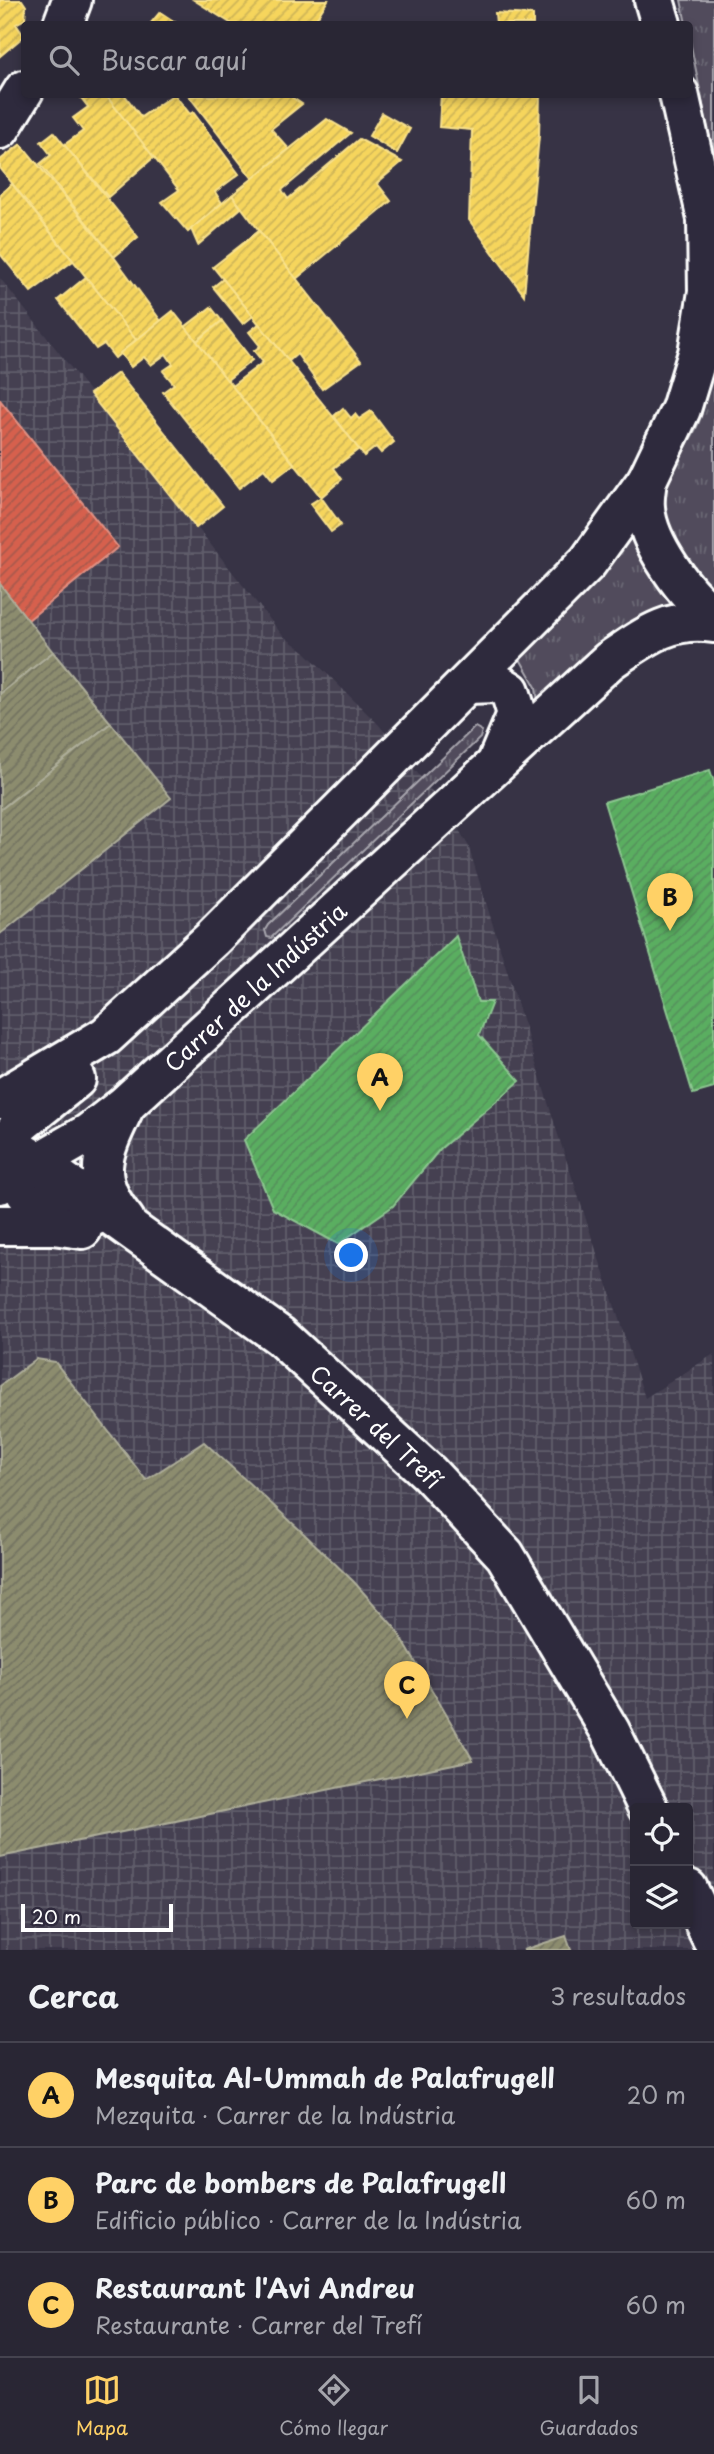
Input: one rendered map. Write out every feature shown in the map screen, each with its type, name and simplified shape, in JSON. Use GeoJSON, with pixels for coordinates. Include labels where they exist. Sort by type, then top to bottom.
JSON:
{"type":"FeatureCollection","features":[{"type":"Feature","properties":{"kind":"street"},"geometry":{"type":"LineString","coordinates":[[64,21],[72,0]]}},
{"type":"Feature","properties":{"kind":"street"},"geometry":{"type":"LineString","coordinates":[[654,0],[660,21]]}},
{"type":"Feature","properties":{"kind":"street"},"geometry":{"type":"LineString","coordinates":[[0,128],[21,95]]}},
{"type":"Feature","properties":{"kind":"street"},"geometry":{"type":"LineString","coordinates":[[1,1098],[106,1036],[184,964],[588,562],[647,480],[681,409],[698,353],[708,292],[707,219],[679,98]]}},
{"type":"Feature","properties":{"kind":"street"},"geometry":{"type":"LineString","coordinates":[[647,480],[645,509],[654,540],[686,591],[714,615]]}},
{"type":"Feature","properties":{"kind":"street","name":"Carrer de la Indústria"},"geometry":{"type":"LineString","coordinates":[[13,1162],[89,1133],[125,1105],[609,661],[658,629],[692,620],[714,623]]}},
{"type":"Feature","properties":{"kind":"street","name":"Carrer de la Indústria"},"geometry":{"type":"LineString","coordinates":[[467,684],[497,683],[510,691],[517,715],[493,768]]}},
{"type":"Feature","properties":{"kind":"street"},"geometry":{"type":"LineString","coordinates":[[135,1232],[44,1202],[26,1193],[13,1162],[13,1133],[34,1110],[116,1051],[157,1003],[184,964]]}},
{"type":"Feature","properties":{"kind":"street"},"geometry":{"type":"LineString","coordinates":[[125,1105],[109,1139],[102,1163],[102,1179],[110,1201],[135,1232]]}},
{"type":"Feature","properties":{"kind":"street"},"geometry":{"type":"LineString","coordinates":[[3,1223],[53,1225],[92,1231],[176,1262]]}},
{"type":"Feature","properties":{"kind":"street","name":"Carrer del Trefí"},"geometry":{"type":"LineString","coordinates":[[135,1232],[280,1336],[429,1473],[505,1555],[611,1731],[646,1803]]}},
{"type":"Feature","properties":{"kind":"street"},"geometry":{"type":"LineString","coordinates":[[693,1899],[714,1943]]}},
{"type":"Feature","properties":{"kind":"shaded area"},"geometry":{"type":"Polygon","coordinates":[[[0,278],[283,636],[304,651],[379,725],[447,810],[468,845],[560,1141],[645,1398],[714,1354],[714,1950],[0,1950],[0,278]]]}},
{"type":"Feature","properties":{"kind":"green space"},"geometry":{"type":"Polygon","coordinates":[[[681,0],[714,0],[714,159],[693,56],[693,21],[685,21],[681,0]]]}},
{"type":"Feature","properties":{"kind":"green space"},"geometry":{"type":"Polygon","coordinates":[[[714,358],[714,602],[695,577],[677,544],[666,509],[665,493],[668,479],[699,422],[714,358]]]}},
{"type":"Feature","properties":{"kind":"green space"},"geometry":{"type":"Polygon","coordinates":[[[642,524],[691,611],[538,703],[536,687],[516,652],[610,565],[642,524]]]}},
{"type":"Feature","properties":{"kind":"green space"},"geometry":{"type":"Polygon","coordinates":[[[475,727],[482,731],[480,738],[271,938],[267,937],[265,930],[268,925],[475,727]]]}},
{"type":"Feature","properties":{"kind":"building: Viviendas"},"geometry":{"type":"Polygon","coordinates":[[[0,0],[22,0],[26,6],[25,19],[16,24],[21,32],[21,38],[0,56],[0,0]]]}},
{"type":"Feature","properties":{"kind":"building: Viviendas"},"geometry":{"type":"Polygon","coordinates":[[[194,0],[328,0],[315,21],[227,21],[194,0]]]}},
{"type":"Feature","properties":{"kind":"building: Viviendas"},"geometry":{"type":"Polygon","coordinates":[[[160,12],[174,21],[152,21],[160,12]]]}},
{"type":"Feature","properties":{"kind":"building: Viviendas"},"geometry":{"type":"Polygon","coordinates":[[[495,13],[533,15],[533,21],[496,21],[495,13]]]}},
{"type":"Feature","properties":{"kind":"building: Viviendas"},"geometry":{"type":"Polygon","coordinates":[[[81,98],[108,98],[154,157],[108,197],[64,145],[83,131],[73,118],[88,107],[81,98]]]}},
{"type":"Feature","properties":{"kind":"building: Viviendas"},"geometry":{"type":"Polygon","coordinates":[[[108,98],[127,98],[141,117],[168,98],[177,98],[190,114],[193,112],[239,174],[215,192],[222,203],[188,232],[162,202],[179,190],[108,98]]]}},
{"type":"Feature","properties":{"kind":"building: Viviendas"},"geometry":{"type":"Polygon","coordinates":[[[191,98],[293,98],[302,104],[271,129],[289,149],[253,179],[191,98]]]}},
{"type":"Feature","properties":{"kind":"building: Viviendas"},"geometry":{"type":"Polygon","coordinates":[[[441,98],[540,98],[539,136],[524,295],[469,220],[472,130],[439,127],[441,98]]]}},
{"type":"Feature","properties":{"kind":"building: Viviendas"},"geometry":{"type":"Polygon","coordinates":[[[382,113],[410,129],[397,153],[369,136],[382,113]]]}},
{"type":"Feature","properties":{"kind":"building: Viviendas"},"geometry":{"type":"Polygon","coordinates":[[[327,119],[351,133],[282,190],[288,199],[359,139],[402,162],[377,183],[391,201],[296,279],[232,195],[327,119]]]}},
{"type":"Feature","properties":{"kind":"building: Viviendas"},"geometry":{"type":"Polygon","coordinates":[[[54,132],[138,237],[114,257],[40,164],[51,155],[41,142],[54,132]]]}},
{"type":"Feature","properties":{"kind":"building: Viviendas"},"geometry":{"type":"Polygon","coordinates":[[[21,144],[114,257],[161,321],[136,340],[0,168],[0,160],[21,144]]]}},
{"type":"Feature","properties":{"kind":"building: Viviendas"},"geometry":{"type":"Polygon","coordinates":[[[12,184],[73,261],[31,292],[0,254],[0,194],[12,184]]]}},
{"type":"Feature","properties":{"kind":"building: Viviendas"},"geometry":{"type":"Polygon","coordinates":[[[232,195],[241,208],[198,245],[191,229],[232,195]]]}},
{"type":"Feature","properties":{"kind":"building: Viviendas"},"geometry":{"type":"Polygon","coordinates":[[[259,231],[361,361],[322,389],[297,354],[289,361],[213,267],[259,231]]]}},
{"type":"Feature","properties":{"kind":"building: Viviendas"},"geometry":{"type":"Polygon","coordinates":[[[86,277],[136,340],[115,358],[104,344],[96,349],[58,300],[86,277]]]}},
{"type":"Feature","properties":{"kind":"building: Viviendas"},"geometry":{"type":"Polygon","coordinates":[[[223,279],[253,316],[243,324],[213,287],[223,279]]]}},
{"type":"Feature","properties":{"kind":"building: Viviendas"},"geometry":{"type":"Polygon","coordinates":[[[211,307],[222,321],[197,341],[185,327],[211,307]]]}},
{"type":"Feature","properties":{"kind":"building: Viviendas"},"geometry":{"type":"Polygon","coordinates":[[[173,311],[294,464],[273,480],[264,469],[239,488],[163,392],[174,384],[163,371],[173,364],[166,354],[151,365],[144,357],[131,367],[120,353],[173,311]]]}},
{"type":"Feature","properties":{"kind":"building: Viviendas"},"geometry":{"type":"Polygon","coordinates":[[[222,321],[252,360],[227,380],[197,341],[222,321]]]}},
{"type":"Feature","properties":{"kind":"building: Viviendas"},"geometry":{"type":"Polygon","coordinates":[[[259,324],[359,449],[334,468],[342,479],[321,497],[232,386],[263,362],[254,351],[260,346],[249,332],[259,324]]]}},
{"type":"Feature","properties":{"kind":"building: Viviendas"},"geometry":{"type":"Polygon","coordinates":[[[118,373],[223,506],[196,528],[90,394],[118,373]]]}},
{"type":"Feature","properties":{"kind":"building: Viviendas"},"geometry":{"type":"Polygon","coordinates":[[[343,408],[351,418],[355,414],[359,419],[371,411],[394,442],[381,453],[376,447],[364,456],[334,416],[343,408]]]}},
{"type":"Feature","properties":{"kind":"building: Viviendas"},"geometry":{"type":"Polygon","coordinates":[[[321,497],[341,525],[331,532],[310,504],[321,497]]]}},
{"type":"Feature","properties":{"kind":"building: Comercios"},"geometry":{"type":"Polygon","coordinates":[[[0,400],[118,547],[28,620],[0,584],[0,400]]]}},
{"type":"Feature","properties":{"kind":"building: Público"},"geometry":{"type":"Polygon","coordinates":[[[710,770],[714,782],[714,1088],[693,1094],[604,802],[710,770]]]}},
{"type":"Feature","properties":{"kind":"building: Público"},"geometry":{"type":"Polygon","coordinates":[[[456,936],[478,1002],[492,1002],[479,1035],[520,1081],[440,1149],[393,1206],[338,1244],[273,1209],[244,1140],[456,936]]]}},
{"type":"Feature","properties":{"kind":"building: Industria"},"geometry":{"type":"Polygon","coordinates":[[[0,584],[53,652],[0,694],[0,584]]]}},
{"type":"Feature","properties":{"kind":"building: Industria"},"geometry":{"type":"Polygon","coordinates":[[[53,652],[111,723],[0,810],[0,694],[53,652]]]}},
{"type":"Feature","properties":{"kind":"building: Industria"},"geometry":{"type":"Polygon","coordinates":[[[111,723],[171,798],[0,934],[0,810],[111,723]]]}},
{"type":"Feature","properties":{"kind":"building: Industria"},"geometry":{"type":"Polygon","coordinates":[[[36,1359],[55,1362],[146,1480],[204,1442],[300,1530],[354,1582],[396,1629],[473,1760],[0,1857],[0,1386],[36,1359]]]}},
{"type":"Feature","properties":{"kind":"building: Industria"},"geometry":{"type":"Polygon","coordinates":[[[566,1936],[571,1950],[523,1950],[566,1936]]]}},
{"type":"Feature","properties":{"kind":"place","name":"Parc de bombers de Palafrugell"},"geometry":{"type":"Point","coordinates":[670,931]}},
{"type":"Feature","properties":{"kind":"place","name":"Mesquita Al-Ummah de Palafrugell"},"geometry":{"type":"Point","coordinates":[380,1111]}},
{"type":"Feature","properties":{"kind":"place","name":"Restaurant l'Avi Andreu"},"geometry":{"type":"Point","coordinates":[407,1719]}}]}
